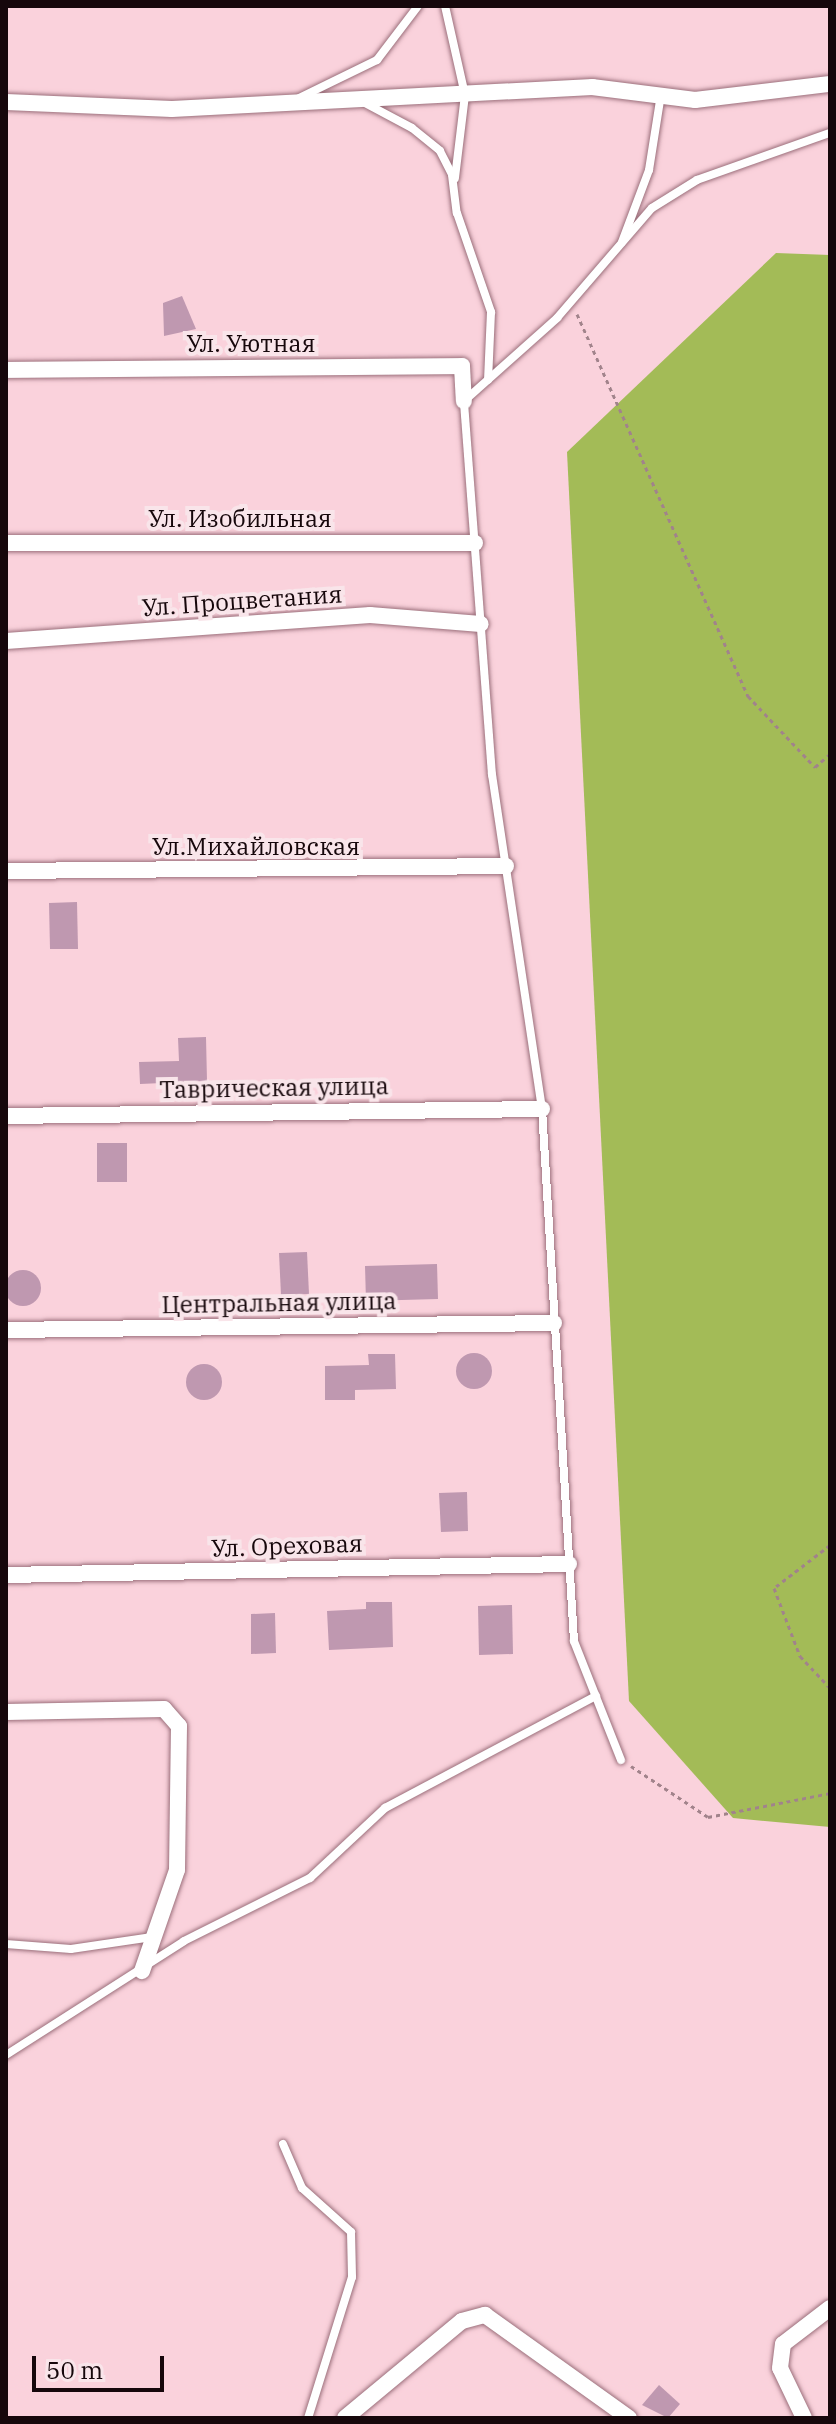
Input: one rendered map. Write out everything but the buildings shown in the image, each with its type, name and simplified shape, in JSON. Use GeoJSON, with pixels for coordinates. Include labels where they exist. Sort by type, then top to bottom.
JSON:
{"type":"FeatureCollection","features":[{"type":"Feature","properties":{"kind":"street"},"geometry":{"type":"LineString","coordinates":[[6,102],[172,109],[345,97],[465,95],[592,87],[661,93],[695,100],[830,84]]}},
{"type":"Feature","properties":{"kind":"street","name":"Ул. Уютная"},"geometry":{"type":"LineString","coordinates":[[6,370],[462,366],[464,401]]}},
{"type":"Feature","properties":{"kind":"street","name":"Ул. Изобильная"},"geometry":{"type":"LineString","coordinates":[[6,543],[475,543]]}},
{"type":"Feature","properties":{"kind":"street","name":"Ул. Процветания"},"geometry":{"type":"LineString","coordinates":[[6,641],[370,615],[481,624]]}},
{"type":"Feature","properties":{"kind":"street","name":"Ул.Михайловская"},"geometry":{"type":"LineString","coordinates":[[6,871],[506,866]]}},
{"type":"Feature","properties":{"kind":"street","name":"Таврическая улица"},"geometry":{"type":"LineString","coordinates":[[6,1116],[542,1109]]}},
{"type":"Feature","properties":{"kind":"street","name":"Центральная улица"},"geometry":{"type":"LineString","coordinates":[[6,1330],[554,1323]]}},
{"type":"Feature","properties":{"kind":"street","name":"Ул. Ореховая"},"geometry":{"type":"LineString","coordinates":[[6,1575],[569,1564]]}},
{"type":"Feature","properties":{"kind":"street"},"geometry":{"type":"LineString","coordinates":[[6,1712],[170,1712],[180,1762],[177,1870],[142,1971]]}},
{"type":"Feature","properties":{"kind":"street"},"geometry":{"type":"LineString","coordinates":[[804,2418],[780,2368],[783,2344],[830,2308]]}},
{"type":"Feature","properties":{"kind":"street"},"geometry":{"type":"LineString","coordinates":[[345,2418],[462,2321],[485,2315],[629,2418]]}},
{"type":"Feature","properties":{"kind":"lane"},"geometry":{"type":"LineString","coordinates":[[294,100],[377,60],[418,6]]}},
{"type":"Feature","properties":{"kind":"lane"},"geometry":{"type":"LineString","coordinates":[[445,6],[465,95],[453,187]]}},
{"type":"Feature","properties":{"kind":"lane"},"geometry":{"type":"LineString","coordinates":[[622,242],[649,170],[661,93]]}},
{"type":"Feature","properties":{"kind":"lane"},"geometry":{"type":"LineString","coordinates":[[345,97],[412,128],[440,151],[491,312],[488,380]]}},
{"type":"Feature","properties":{"kind":"lane"},"geometry":{"type":"LineString","coordinates":[[621,1760],[574,1641],[542,1109],[506,866],[481,624],[464,401],[557,318],[652,208],[697,180],[830,133]]}},
{"type":"Feature","properties":{"kind":"lane"},"geometry":{"type":"LineString","coordinates":[[6,2055],[142,1971],[310,1878],[385,1808],[596,1696]]}},
{"type":"Feature","properties":{"kind":"lane"},"geometry":{"type":"LineString","coordinates":[[6,1944],[71,1949],[152,1937]]}},
{"type":"Feature","properties":{"kind":"lane"},"geometry":{"type":"LineString","coordinates":[[283,2144],[302,2188],[351,2232],[352,2277],[308,2418]]}},
{"type":"Feature","properties":{"kind":"path"},"geometry":{"type":"LineString","coordinates":[[578,315],[748,696],[815,767],[830,754]]}},
{"type":"Feature","properties":{"kind":"path"},"geometry":{"type":"LineString","coordinates":[[830,1545],[774,1588],[800,1656],[830,1688]]}},
{"type":"Feature","properties":{"kind":"path"},"geometry":{"type":"LineString","coordinates":[[621,1760],[708,1817],[830,1793]]}},
{"type":"Feature","properties":{"kind":"green space"},"geometry":{"type":"Polygon","coordinates":[[[776,253],[830,255],[830,1827],[733,1818],[629,1701],[567,452],[776,253]]]}}]}
